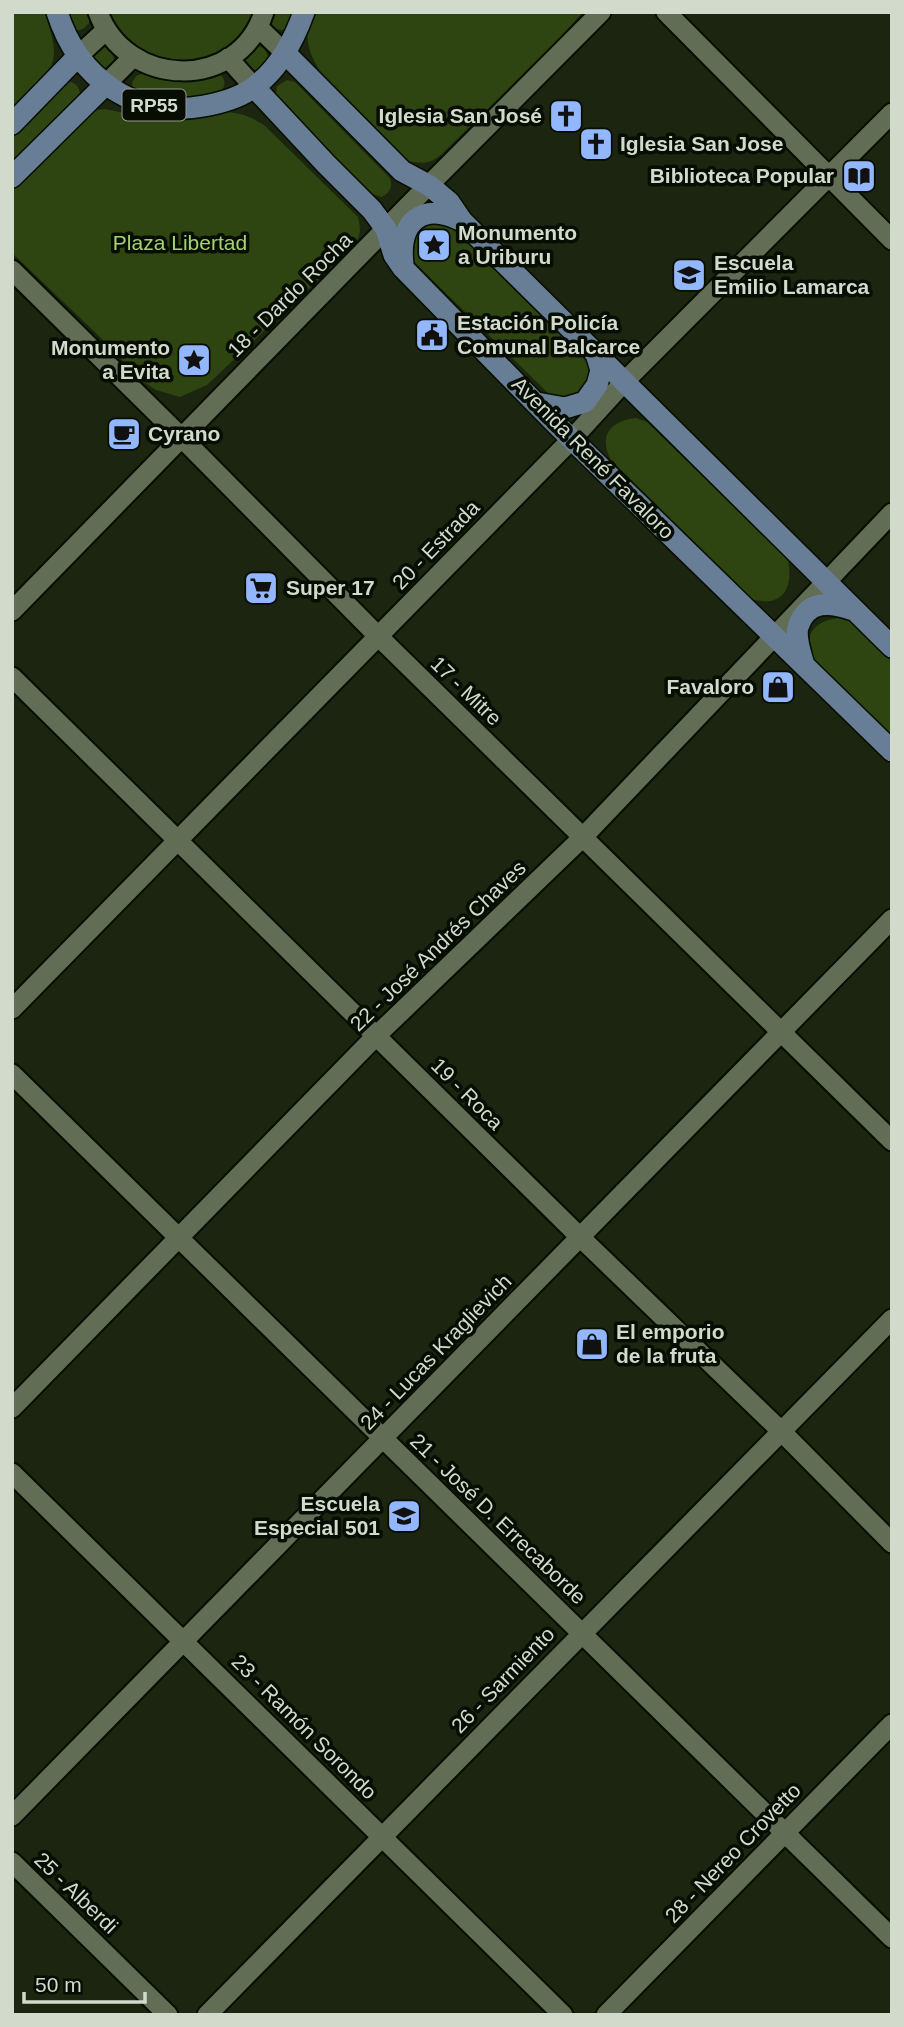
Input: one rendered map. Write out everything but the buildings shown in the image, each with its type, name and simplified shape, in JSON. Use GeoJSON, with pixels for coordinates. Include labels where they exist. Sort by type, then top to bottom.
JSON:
{"type":"FeatureCollection","features":[{"type":"Feature","properties":{"kind":"main road","name":"RP55"},"geometry":{"type":"LineString","coordinates":[[57,12],[63,33],[78,57],[94,75],[115,91],[139,102],[168,108],[191,108],[216,103],[254,87],[285,53],[295,37],[304,12]]}},
{"type":"Feature","properties":{"kind":"main road"},"geometry":{"type":"LineString","coordinates":[[285,53],[402,171],[430,186],[449,202],[463,221],[892,647]]}},
{"type":"Feature","properties":{"kind":"main road"},"geometry":{"type":"LineString","coordinates":[[12,124],[78,57]]}},
{"type":"Feature","properties":{"kind":"main road","name":"RP55"},"geometry":{"type":"LineString","coordinates":[[12,177],[106,84]]}},
{"type":"Feature","properties":{"kind":"main road","name":"Avenida René Favaloro"},"geometry":{"type":"LineString","coordinates":[[254,87],[372,210],[386,229],[394,256],[403,268],[572,439],[892,751]]}},
{"type":"Feature","properties":{"kind":"main road"},"geometry":{"type":"LineString","coordinates":[[403,268],[403,240],[415,220],[428,213],[438,212],[463,221]]}},
{"type":"Feature","properties":{"kind":"main road"},"geometry":{"type":"LineString","coordinates":[[537,403],[565,408],[585,402],[597,385],[601,370],[595,352]]}},
{"type":"Feature","properties":{"kind":"main road"},"geometry":{"type":"LineString","coordinates":[[804,665],[797,628],[806,613],[819,604],[835,604],[855,611]]}},
{"type":"Feature","properties":{"kind":"street","name":"18 - Dardo Rocha"},"geometry":{"type":"LineString","coordinates":[[12,611],[601,12]]}},
{"type":"Feature","properties":{"kind":"street"},"geometry":{"type":"LineString","coordinates":[[666,12],[892,240]]}},
{"type":"Feature","properties":{"kind":"street"},"geometry":{"type":"LineString","coordinates":[[78,57],[102,21],[119,47],[142,63],[166,71],[191,71],[215,65],[237,52],[251,39],[261,20],[285,53]]}},
{"type":"Feature","properties":{"kind":"street"},"geometry":{"type":"LineString","coordinates":[[106,84],[133,57]]}},
{"type":"Feature","properties":{"kind":"street","name":"Avenida René Favaloro"},"geometry":{"type":"LineString","coordinates":[[228,58],[254,87]]}},
{"type":"Feature","properties":{"kind":"street","name":"20 - Estrada"},"geometry":{"type":"LineString","coordinates":[[12,1009],[572,439],[624,382],[892,113]]}},
{"type":"Feature","properties":{"kind":"street","name":"17 - Mitre"},"geometry":{"type":"LineString","coordinates":[[12,270],[378,636],[892,1141]]}},
{"type":"Feature","properties":{"kind":"street","name":"22 - José Andrés Chaves"},"geometry":{"type":"LineString","coordinates":[[12,1408],[376,1037],[583,838],[892,513]]}},
{"type":"Feature","properties":{"kind":"street","name":"19 - Roca"},"geometry":{"type":"LineString","coordinates":[[12,677],[580,1237],[782,1431],[892,1543]]}},
{"type":"Feature","properties":{"kind":"street","name":"24 - Lucas Kraglievich"},"geometry":{"type":"LineString","coordinates":[[12,1816],[892,919]]}},
{"type":"Feature","properties":{"kind":"street","name":"21 - José D. Errecaborde"},"geometry":{"type":"LineString","coordinates":[[12,1074],[892,1938]]}},
{"type":"Feature","properties":{"kind":"street","name":"26 - Sarmiento"},"geometry":{"type":"LineString","coordinates":[[207,2015],[892,1318]]}},
{"type":"Feature","properties":{"kind":"street","name":"23 - Ramón Sorondo"},"geometry":{"type":"LineString","coordinates":[[12,1473],[563,2015]]}},
{"type":"Feature","properties":{"kind":"street","name":"28 - Nereo Crovetto"},"geometry":{"type":"LineString","coordinates":[[606,2015],[892,1724]]}},
{"type":"Feature","properties":{"kind":"street","name":"25 - Alberdi"},"geometry":{"type":"LineString","coordinates":[[12,1862],[168,2015]]}},
{"type":"Feature","properties":{"kind":"green space"},"geometry":{"type":"Polygon","coordinates":[[[12,12],[45,12],[54,51],[53,60],[45,76],[12,108],[12,12]]]}},
{"type":"Feature","properties":{"kind":"green space"},"geometry":{"type":"Polygon","coordinates":[[[64,12],[89,12],[89,23],[83,29],[75,31],[64,12]]]}},
{"type":"Feature","properties":{"kind":"green space"},"geometry":{"type":"Polygon","coordinates":[[[106,12],[256,12],[244,33],[230,46],[200,60],[184,62],[167,61],[137,50],[124,40],[106,12]]]}},
{"type":"Feature","properties":{"kind":"green space"},"geometry":{"type":"Polygon","coordinates":[[[271,12],[296,12],[287,29],[279,30],[273,26],[271,12]]]}},
{"type":"Feature","properties":{"kind":"green space"},"geometry":{"type":"Polygon","coordinates":[[[311,12],[583,12],[442,154],[434,160],[422,163],[408,161],[320,71],[308,43],[311,12]]]}},
{"type":"Feature","properties":{"kind":"green space"},"geometry":{"type":"Polygon","coordinates":[[[255,45],[264,49],[268,59],[261,69],[253,70],[243,59],[255,45]]]}},
{"type":"Feature","properties":{"kind":"green space"},"geometry":{"type":"Polygon","coordinates":[[[98,47],[107,48],[113,54],[114,61],[108,70],[104,71],[90,57],[98,47]]]}},
{"type":"Feature","properties":{"kind":"green space"},"geometry":{"type":"Polygon","coordinates":[[[217,72],[224,81],[221,92],[181,101],[133,91],[132,83],[136,76],[144,73],[162,77],[217,72]]]}},
{"type":"Feature","properties":{"kind":"green space"},"geometry":{"type":"Polygon","coordinates":[[[287,80],[295,82],[389,177],[391,186],[387,194],[381,197],[370,193],[279,101],[277,86],[287,80]]]}},
{"type":"Feature","properties":{"kind":"green space"},"geometry":{"type":"Polygon","coordinates":[[[68,81],[77,86],[80,96],[12,170],[12,134],[60,84],[68,81]]]}},
{"type":"Feature","properties":{"kind":"green space","name":"Plaza Libertad"},"geometry":{"type":"Polygon","coordinates":[[[104,109],[161,120],[228,112],[251,118],[264,125],[358,217],[360,233],[353,247],[207,385],[180,397],[156,390],[142,381],[12,253],[12,185],[91,111],[104,109]]]}},
{"type":"Feature","properties":{"kind":"green space"},"geometry":{"type":"Polygon","coordinates":[[[431,222],[451,223],[587,358],[588,376],[582,392],[570,398],[552,397],[410,258],[414,237],[431,222]]]}},
{"type":"Feature","properties":{"kind":"green space"},"geometry":{"type":"Polygon","coordinates":[[[636,418],[647,422],[788,560],[789,578],[783,595],[771,601],[753,600],[611,460],[606,444],[609,431],[619,422],[636,418]]]}},
{"type":"Feature","properties":{"kind":"green space"},"geometry":{"type":"Polygon","coordinates":[[[839,618],[852,622],[892,662],[892,736],[815,660],[810,644],[812,631],[822,622],[839,618]]]}},
{"type":"Feature","properties":{"kind":"place","name":"Iglesia San José"},"geometry":{"type":"Point","coordinates":[566,116]}},
{"type":"Feature","properties":{"kind":"place","name":"Iglesia San Jose"},"geometry":{"type":"Point","coordinates":[596,144]}},
{"type":"Feature","properties":{"kind":"place","name":"Biblioteca Popular"},"geometry":{"type":"Point","coordinates":[859,176]}},
{"type":"Feature","properties":{"kind":"place","name":"Monumento a Uriburu"},"geometry":{"type":"Point","coordinates":[434,245]}},
{"type":"Feature","properties":{"kind":"place","name":"Escuela Emilio Lamarca"},"geometry":{"type":"Point","coordinates":[689,275]}},
{"type":"Feature","properties":{"kind":"place","name":"Estación Policía Comunal Balcarce"},"geometry":{"type":"Point","coordinates":[432,335]}},
{"type":"Feature","properties":{"kind":"place","name":"Monumento a Evita"},"geometry":{"type":"Point","coordinates":[194,360]}},
{"type":"Feature","properties":{"kind":"place","name":"Cyrano"},"geometry":{"type":"Point","coordinates":[124,434]}},
{"type":"Feature","properties":{"kind":"place","name":"Super 17"},"geometry":{"type":"Point","coordinates":[261,588]}},
{"type":"Feature","properties":{"kind":"place","name":"Favaloro"},"geometry":{"type":"Point","coordinates":[778,687]}},
{"type":"Feature","properties":{"kind":"place","name":"El emporio de la fruta"},"geometry":{"type":"Point","coordinates":[592,1344]}},
{"type":"Feature","properties":{"kind":"place","name":"Escuela Especial 501"},"geometry":{"type":"Point","coordinates":[404,1516]}}]}
